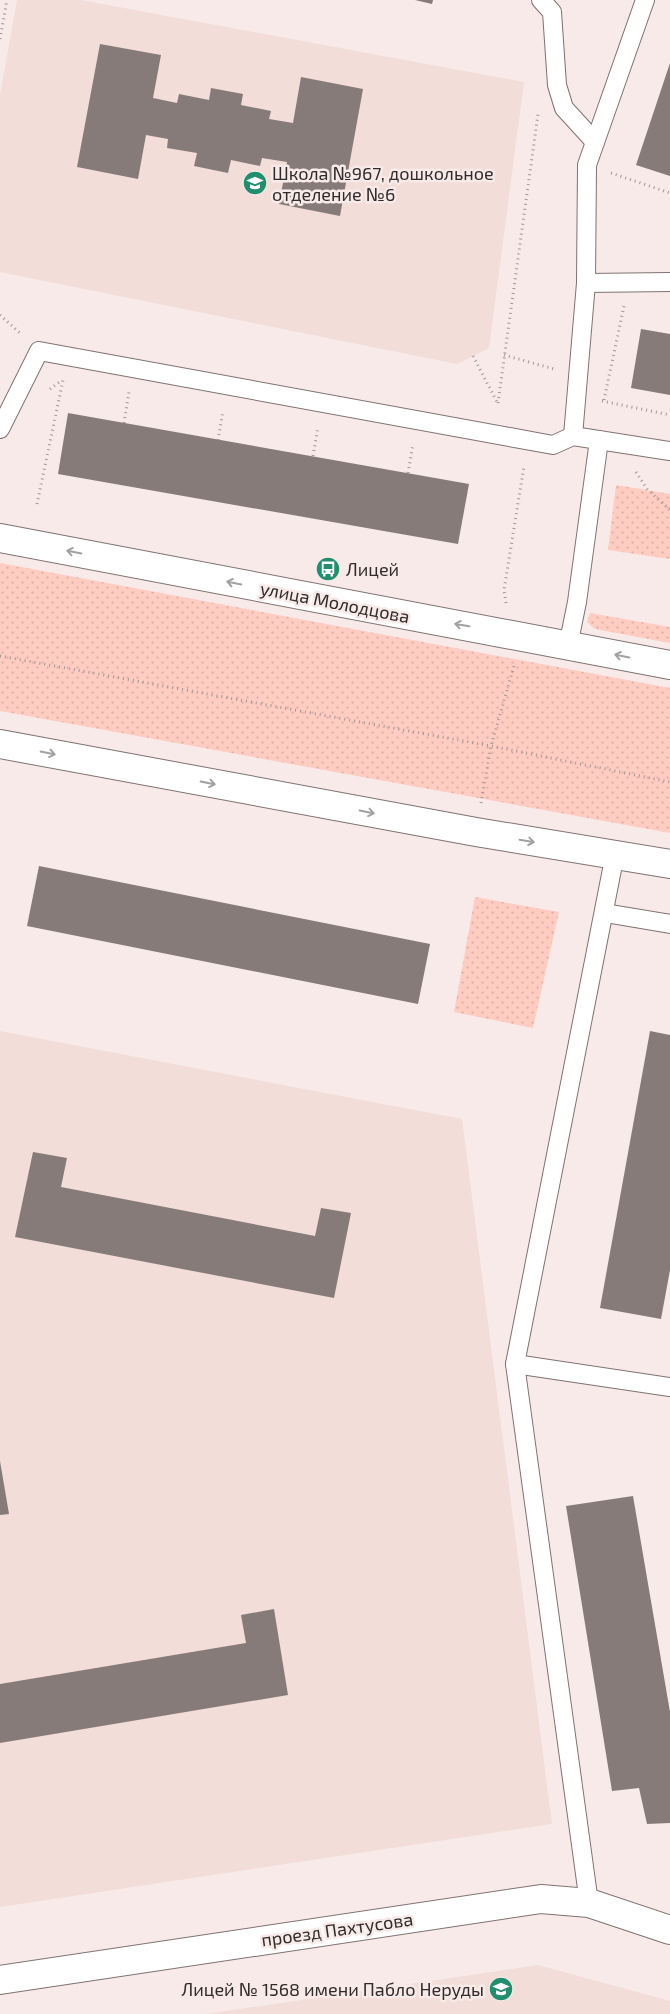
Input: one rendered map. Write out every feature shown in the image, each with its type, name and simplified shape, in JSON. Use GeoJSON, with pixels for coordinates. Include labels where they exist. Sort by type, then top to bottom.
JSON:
{"type":"FeatureCollection","features":[{"type":"Feature","properties":{"kind":"street","name":"улица Молодцова"},"geometry":{"type":"LineString","coordinates":[[0,538],[670,665]]}},
{"type":"Feature","properties":{"kind":"street"},"geometry":{"type":"LineString","coordinates":[[0,744],[476,832],[670,864]]}},
{"type":"Feature","properties":{"kind":"street","name":"проезд Пахтусова"},"geometry":{"type":"LineString","coordinates":[[0,1980],[541,1899],[589,1903],[670,1930]]}},
{"type":"Feature","properties":{"kind":"lane"},"geometry":{"type":"LineString","coordinates":[[541,0],[552,12],[557,85],[564,108],[595,142]]}},
{"type":"Feature","properties":{"kind":"lane"},"geometry":{"type":"LineString","coordinates":[[573,436],[586,283],[587,165],[645,0]]}},
{"type":"Feature","properties":{"kind":"lane"},"geometry":{"type":"LineString","coordinates":[[586,283],[670,282]]}},
{"type":"Feature","properties":{"kind":"lane"},"geometry":{"type":"LineString","coordinates":[[0,429],[39,351],[553,445],[573,436],[670,451]]}},
{"type":"Feature","properties":{"kind":"lane"},"geometry":{"type":"LineString","coordinates":[[568,646],[577,602],[599,440]]}},
{"type":"Feature","properties":{"kind":"lane"},"geometry":{"type":"LineString","coordinates":[[589,1903],[514,1364],[605,913],[615,854]]}},
{"type":"Feature","properties":{"kind":"lane"},"geometry":{"type":"LineString","coordinates":[[605,913],[670,924]]}},
{"type":"Feature","properties":{"kind":"lane"},"geometry":{"type":"LineString","coordinates":[[514,1364],[670,1387]]}},
{"type":"Feature","properties":{"kind":"path"},"geometry":{"type":"LineString","coordinates":[[0,39],[7,0]]}},
{"type":"Feature","properties":{"kind":"path"},"geometry":{"type":"LineString","coordinates":[[494,434],[540,104],[557,85]]}},
{"type":"Feature","properties":{"kind":"path"},"geometry":{"type":"LineString","coordinates":[[587,165],[670,193]]}},
{"type":"Feature","properties":{"kind":"path"},"geometry":{"type":"LineString","coordinates":[[604,401],[629,282]]}},
{"type":"Feature","properties":{"kind":"path"},"geometry":{"type":"LineString","coordinates":[[504,355],[578,375]]}},
{"type":"Feature","properties":{"kind":"path"},"geometry":{"type":"LineString","coordinates":[[473,356],[498,403]]}},
{"type":"Feature","properties":{"kind":"path"},"geometry":{"type":"LineString","coordinates":[[37,504],[63,380]]}},
{"type":"Feature","properties":{"kind":"path"},"geometry":{"type":"LineString","coordinates":[[576,395],[670,415]]}},
{"type":"Feature","properties":{"kind":"path"},"geometry":{"type":"LineString","coordinates":[[476,832],[491,746],[514,663],[508,634],[504,590],[528,441]]}},
{"type":"Feature","properties":{"kind":"path"},"geometry":{"type":"LineString","coordinates":[[618,443],[647,489],[670,510]]}},
{"type":"Feature","properties":{"kind":"path"},"geometry":{"type":"LineString","coordinates":[[0,656],[491,746],[670,782]]}},
{"type":"Feature","properties":{"kind":"shaded area","name":"Школа №967, дошкольное отделение №6"},"geometry":{"type":"Polygon","coordinates":[[[17,0],[81,0],[524,82],[489,348],[457,364],[0,272],[0,95],[17,0]]]}},
{"type":"Feature","properties":{"kind":"shaded area"},"geometry":{"type":"Polygon","coordinates":[[[616,485],[670,494],[670,559],[608,550],[616,485]]]}},
{"type":"Feature","properties":{"kind":"shaded area"},"geometry":{"type":"Polygon","coordinates":[[[0,563],[670,688],[670,833],[0,711],[0,563]]]}},
{"type":"Feature","properties":{"kind":"shaded area"},"geometry":{"type":"Polygon","coordinates":[[[590,613],[670,627],[670,643],[595,629],[587,622],[590,613]]]}},
{"type":"Feature","properties":{"kind":"shaded area"},"geometry":{"type":"Polygon","coordinates":[[[475,897],[559,912],[533,1028],[454,1012],[475,897]]]}},
{"type":"Feature","properties":{"kind":"shaded area"},"geometry":{"type":"Polygon","coordinates":[[[0,1031],[462,1119],[552,1824],[0,1907],[0,1031]]]}},
{"type":"Feature","properties":{"kind":"shaded area","name":"Лицей № 1568 имени Пабло Неруды"},"geometry":{"type":"Polygon","coordinates":[[[538,1965],[670,2001],[670,2014],[206,2014],[538,1965]]]}},
{"type":"Feature","properties":{"kind":"building"},"geometry":{"type":"Polygon","coordinates":[[[415,0],[433,0],[432,4],[415,0]]]}},
{"type":"Feature","properties":{"kind":"building"},"geometry":{"type":"Polygon","coordinates":[[[100,44],[161,55],[153,98],[177,103],[179,94],[209,100],[211,88],[243,94],[241,105],[271,111],[269,119],[293,123],[301,77],[363,89],[340,216],[279,204],[287,162],[262,158],[260,166],[231,160],[228,173],[194,166],[197,153],[167,148],[168,139],[146,135],[138,179],[77,167],[100,44]]]}},
{"type":"Feature","properties":{"kind":"building"},"geometry":{"type":"Polygon","coordinates":[[[670,63],[670,176],[636,165],[670,63]]]}},
{"type":"Feature","properties":{"kind":"building"},"geometry":{"type":"Polygon","coordinates":[[[641,329],[670,334],[670,395],[631,388],[641,329]]]}},
{"type":"Feature","properties":{"kind":"building"},"geometry":{"type":"Polygon","coordinates":[[[68,413],[469,484],[458,544],[58,474],[68,413]]]}},
{"type":"Feature","properties":{"kind":"building"},"geometry":{"type":"Polygon","coordinates":[[[39,866],[430,944],[418,1004],[27,926],[39,866]]]}},
{"type":"Feature","properties":{"kind":"building"},"geometry":{"type":"Polygon","coordinates":[[[650,1031],[670,1035],[670,1270],[661,1319],[600,1308],[650,1031]]]}},
{"type":"Feature","properties":{"kind":"building"},"geometry":{"type":"Polygon","coordinates":[[[33,1152],[67,1158],[61,1187],[315,1236],[321,1208],[351,1213],[334,1298],[15,1237],[33,1152]]]}},
{"type":"Feature","properties":{"kind":"building"},"geometry":{"type":"Polygon","coordinates":[[[0,1461],[9,1514],[0,1515],[0,1461]]]}},
{"type":"Feature","properties":{"kind":"building"},"geometry":{"type":"Polygon","coordinates":[[[633,1496],[670,1712],[670,1823],[647,1824],[639,1788],[612,1791],[566,1506],[633,1496]]]}},
{"type":"Feature","properties":{"kind":"building"},"geometry":{"type":"Polygon","coordinates":[[[274,1609],[288,1695],[0,1743],[0,1684],[246,1643],[241,1615],[274,1609]]]}},
{"type":"Feature","properties":{"kind":"place","name":"Школа №967, дошкольное отделение №6"},"geometry":{"type":"Point","coordinates":[255,183]}},
{"type":"Feature","properties":{"kind":"place","name":"Лицей"},"geometry":{"type":"Point","coordinates":[328,569]}},
{"type":"Feature","properties":{"kind":"place","name":"Лицей № 1568 имени Пабло Неруды"},"geometry":{"type":"Point","coordinates":[501,1989]}}]}
